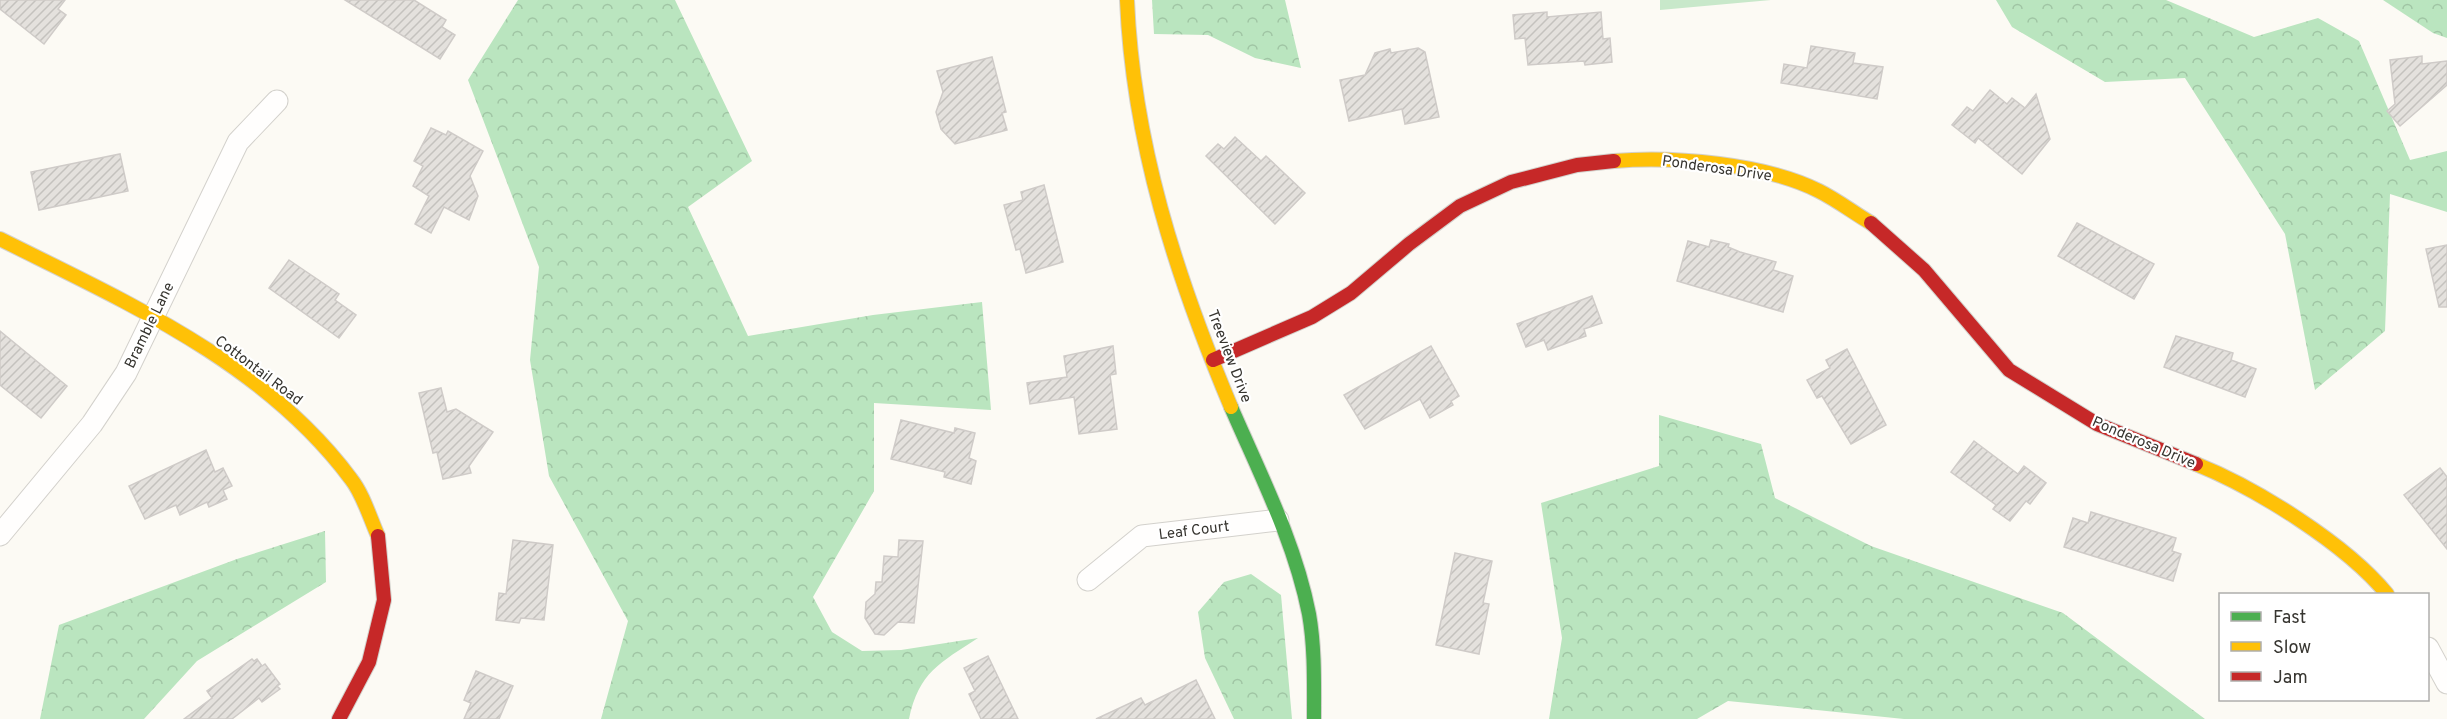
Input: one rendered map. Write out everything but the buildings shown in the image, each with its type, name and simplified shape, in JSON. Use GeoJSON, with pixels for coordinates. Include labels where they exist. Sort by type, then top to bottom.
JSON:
{"type":"FeatureCollection","features":[{"type":"Feature","properties":{"kind":"street","name":"Treeview Drive"},"geometry":{"type":"LineString","coordinates":[[1127,0],[1136,116],[1158,212],[1212,360],[1278,520],[1306,603],[1314,677],[1314,719]]}},
{"type":"Feature","properties":{"kind":"street","name":"Bramble Lane"},"geometry":{"type":"LineString","coordinates":[[0,535],[92,424],[126,373],[238,142],[277,101]]}},
{"type":"Feature","properties":{"kind":"street","name":"Ponderosa Drive"},"geometry":{"type":"LineString","coordinates":[[1212,360],[1312,317],[1351,293],[1409,244],[1460,206],[1511,182],[1577,165],[1640,159],[1684,161],[1770,173],[1819,190],[1875,226],[1924,270],[2009,370],[2097,424],[2211,470],[2272,501],[2332,545],[2378,583],[2386,593]]}},
{"type":"Feature","properties":{"kind":"street","name":"Cottontail Road"},"geometry":{"type":"LineString","coordinates":[[0,239],[153,316],[223,360],[293,414],[352,480],[378,536],[384,600],[369,662],[339,719]]}},
{"type":"Feature","properties":{"kind":"street","name":"Leaf Court"},"geometry":{"type":"LineString","coordinates":[[1088,580],[1142,536],[1278,520]]}},
{"type":"Feature","properties":{"kind":"street"},"geometry":{"type":"LineString","coordinates":[[2429,652],[2447,683]]}},
{"type":"Feature","properties":{"kind":"green space"},"geometry":{"type":"Polygon","coordinates":[[[518,0],[675,0],[752,161],[688,207],[748,336],[873,315],[982,302],[991,410],[874,403],[874,491],[813,597],[832,632],[862,651],[901,650],[978,638],[942,662],[925,679],[913,703],[909,719],[601,719],[628,621],[549,476],[530,360],[539,267],[468,80],[518,0]]]}},
{"type":"Feature","properties":{"kind":"green space"},"geometry":{"type":"Polygon","coordinates":[[[1152,0],[1285,0],[1301,68],[1255,58],[1208,35],[1154,34],[1152,0]]]}},
{"type":"Feature","properties":{"kind":"green space"},"geometry":{"type":"Polygon","coordinates":[[[1660,0],[1771,0],[1660,10],[1660,0]]]}},
{"type":"Feature","properties":{"kind":"green space"},"geometry":{"type":"Polygon","coordinates":[[[1996,0],[2166,0],[2254,37],[2318,18],[2359,41],[2410,160],[2447,151],[2447,212],[2390,194],[2385,331],[2315,390],[2285,234],[2185,78],[2105,82],[2012,27],[1996,0]]]}},
{"type":"Feature","properties":{"kind":"green space"},"geometry":{"type":"Polygon","coordinates":[[[2383,0],[2447,0],[2447,38],[2433,33],[2383,0]]]}},
{"type":"Feature","properties":{"kind":"green space"},"geometry":{"type":"Polygon","coordinates":[[[1659,415],[1761,444],[1775,498],[1871,546],[2063,613],[2205,719],[1904,719],[1728,701],[1697,719],[1549,719],[1562,638],[1541,503],[1659,466],[1659,415]]]}},
{"type":"Feature","properties":{"kind":"green space"},"geometry":{"type":"Polygon","coordinates":[[[325,531],[326,582],[197,661],[144,719],[40,719],[59,625],[237,559],[325,531]]]}},
{"type":"Feature","properties":{"kind":"green space"},"geometry":{"type":"Polygon","coordinates":[[[1251,574],[1281,595],[1292,719],[1234,719],[1205,658],[1198,612],[1224,582],[1251,574]]]}},
{"type":"Feature","properties":{"kind":"traffic: fast"},"geometry":{"type":"LineString","coordinates":[[1231,407],[1276,509],[1303,587],[1312,640],[1314,719]]}},
{"type":"Feature","properties":{"kind":"traffic: slow"},"geometry":{"type":"LineString","coordinates":[[1127,0],[1138,106],[1161,208],[1192,308],[1231,407]]}},
{"type":"Feature","properties":{"kind":"traffic: slow"},"geometry":{"type":"LineString","coordinates":[[1614,161],[1691,161],[1747,168],[1773,174],[1819,191],[1871,223]]}},
{"type":"Feature","properties":{"kind":"traffic: slow"},"geometry":{"type":"LineString","coordinates":[[0,239],[143,312],[235,368],[277,401],[316,438],[351,479],[363,499],[378,536]]}},
{"type":"Feature","properties":{"kind":"traffic: slow"},"geometry":{"type":"LineString","coordinates":[[2196,464],[2245,487],[2299,519],[2348,556],[2386,593]]}},
{"type":"Feature","properties":{"kind":"traffic: jam"},"geometry":{"type":"LineString","coordinates":[[1213,360],[1312,317],[1351,293],[1409,244],[1460,206],[1511,182],[1577,165],[1614,161]]}},
{"type":"Feature","properties":{"kind":"traffic: jam"},"geometry":{"type":"LineString","coordinates":[[1871,223],[1924,270],[2009,370],[2097,424],[2196,464]]}},
{"type":"Feature","properties":{"kind":"traffic: jam"},"geometry":{"type":"LineString","coordinates":[[339,719],[369,662],[384,600],[378,536]]}}]}
